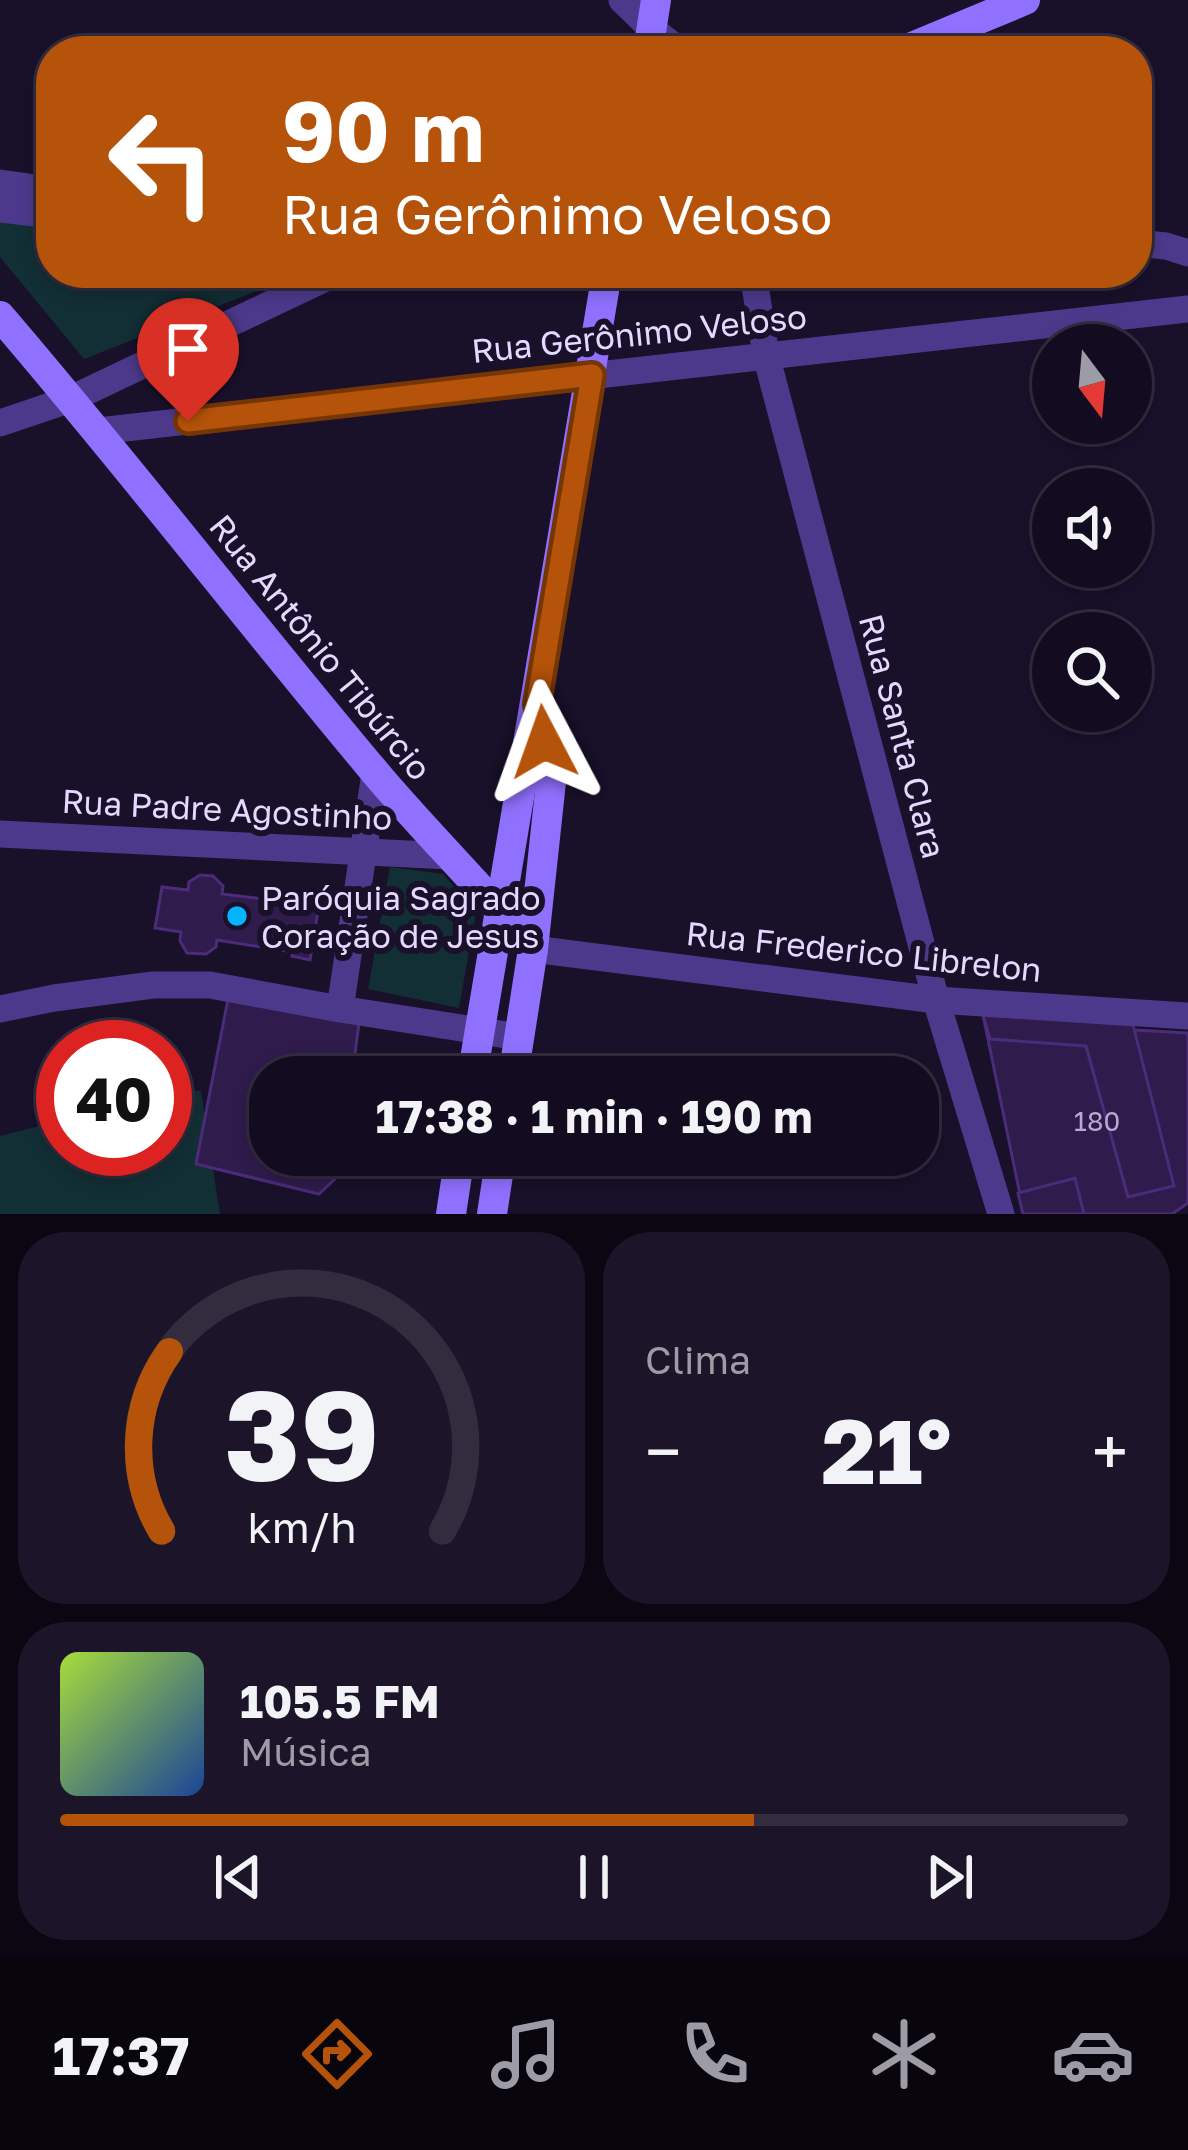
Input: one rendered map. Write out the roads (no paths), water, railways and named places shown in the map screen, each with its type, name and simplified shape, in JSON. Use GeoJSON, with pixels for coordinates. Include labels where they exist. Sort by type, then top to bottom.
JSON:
{"type":"FeatureCollection","features":[{"type":"Feature","properties":{"kind":"street"},"geometry":{"type":"LineString","coordinates":[[622,0],[652,27]]}},
{"type":"Feature","properties":{"kind":"street"},"geometry":{"type":"LineString","coordinates":[[938,36],[1025,0]]}},
{"type":"Feature","properties":{"kind":"street"},"geometry":{"type":"LineString","coordinates":[[0,183],[36,188]]}},
{"type":"Feature","properties":{"kind":"street"},"geometry":{"type":"LineString","coordinates":[[0,209],[36,213]]}},
{"type":"Feature","properties":{"kind":"street"},"geometry":{"type":"LineString","coordinates":[[1152,244],[1188,253]]}},
{"type":"Feature","properties":{"kind":"street"},"geometry":{"type":"LineString","coordinates":[[0,422],[71,399],[304,288]]}},
{"type":"Feature","properties":{"kind":"street"},"geometry":{"type":"LineString","coordinates":[[475,1056],[605,288]]}},
{"type":"Feature","properties":{"kind":"street","name":"Rua Santa Clara"},"geometry":{"type":"LineString","coordinates":[[755,288],[766,355],[935,1000],[1001,1214]]}},
{"type":"Feature","properties":{"kind":"street","name":"Rua Gerônimo Veloso"},"geometry":{"type":"LineString","coordinates":[[98,431],[1188,309]]}},
{"type":"Feature","properties":{"kind":"street","name":"Rua Antônio Tibúrcio"},"geometry":{"type":"LineString","coordinates":[[0,316],[375,773],[533,949]]}},
{"type":"Feature","properties":{"kind":"street"},"geometry":{"type":"LineString","coordinates":[[517,1056],[551,782],[537,704]]}},
{"type":"Feature","properties":{"kind":"street"},"geometry":{"type":"LineString","coordinates":[[340,1009],[375,773]]}},
{"type":"Feature","properties":{"kind":"street","name":"Rua Padre Agostinho"},"geometry":{"type":"LineString","coordinates":[[0,834],[450,856]]}},
{"type":"Feature","properties":{"kind":"street","name":"Rua Frederico Librelon"},"geometry":{"type":"LineString","coordinates":[[533,949],[935,1000],[1188,1016]]}},
{"type":"Feature","properties":{"kind":"street"},"geometry":{"type":"LineString","coordinates":[[0,1009],[154,985],[210,985],[520,1037]]}},
{"type":"Feature","properties":{"kind":"street"},"geometry":{"type":"LineString","coordinates":[[452,1214],[457,1176]]}},
{"type":"Feature","properties":{"kind":"street"},"geometry":{"type":"LineString","coordinates":[[492,1214],[498,1176]]}},
{"type":"Feature","properties":{"kind":"place","name":"Paróquia Sagrado Coração de Jesus"},"geometry":{"type":"Point","coordinates":[237,916]}}]}
